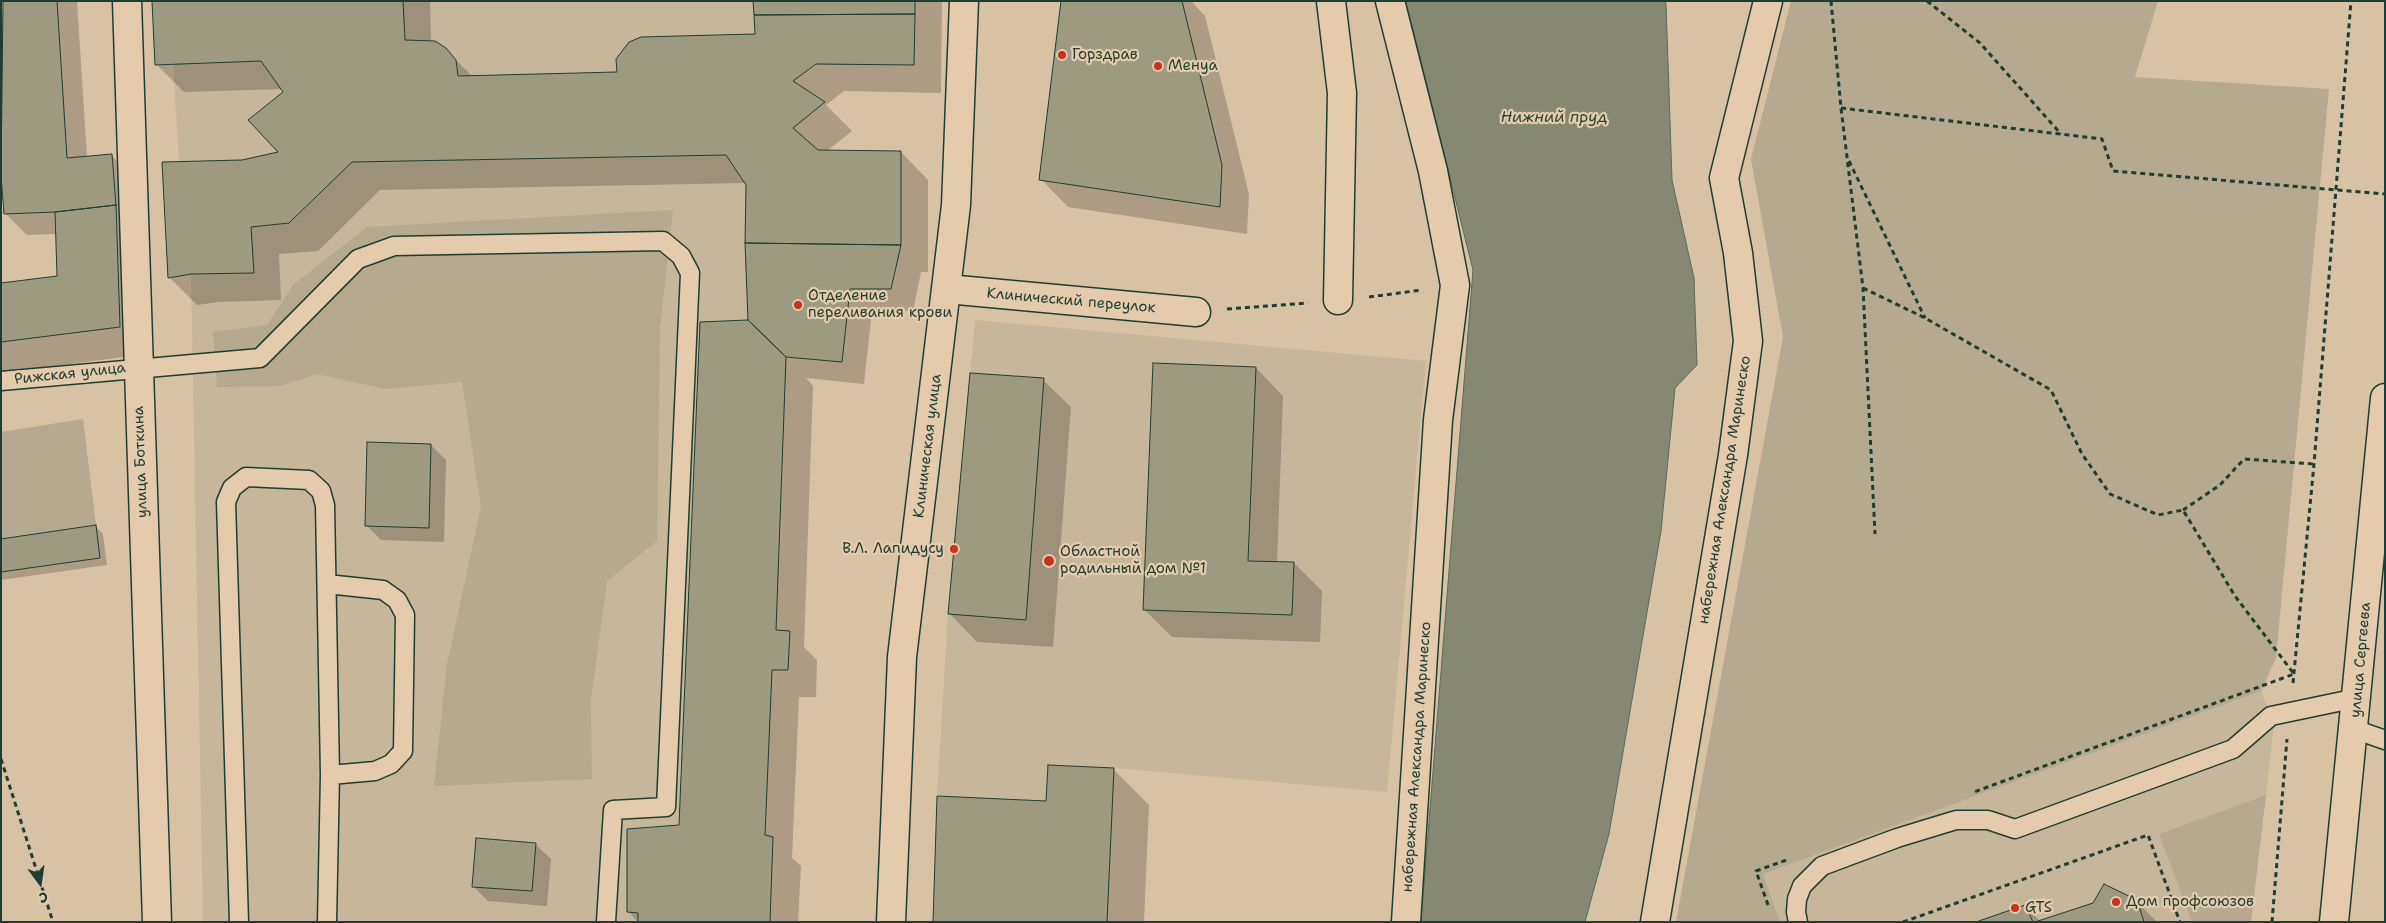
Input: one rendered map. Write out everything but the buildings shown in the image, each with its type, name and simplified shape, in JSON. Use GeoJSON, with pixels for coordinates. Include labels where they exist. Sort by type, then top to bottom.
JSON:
{"type":"FeatureCollection","features":[{"type":"Feature","properties":{"kind":"street","name":"улица Боткина"},"geometry":{"type":"LineString","coordinates":[[127,1],[157,922]]}},
{"type":"Feature","properties":{"kind":"street","name":"Клиническая улица"},"geometry":{"type":"LineString","coordinates":[[891,922],[902,657],[956,204],[964,1]]}},
{"type":"Feature","properties":{"kind":"street"},"geometry":{"type":"LineString","coordinates":[[1331,1],[1342,93],[1338,300]]}},
{"type":"Feature","properties":{"kind":"street","name":"набережная Александра Маринеско"},"geometry":{"type":"LineString","coordinates":[[1390,1],[1433,171],[1455,285],[1438,420],[1406,922]]}},
{"type":"Feature","properties":{"kind":"street","name":"набережная Александра Маринеско"},"geometry":{"type":"LineString","coordinates":[[1654,922],[1733,455],[1748,341],[1738,253],[1724,178],[1768,1]]}},
{"type":"Feature","properties":{"kind":"street","name":"Клинический переулок"},"geometry":{"type":"LineString","coordinates":[[947,289],[1196,312]]}},
{"type":"Feature","properties":{"kind":"street","name":"улица Сергеева"},"geometry":{"type":"LineString","coordinates":[[2334,922],[2385,398]]}},
{"type":"Feature","properties":{"kind":"lane","name":"Рижская улица"},"geometry":{"type":"LineString","coordinates":[[1,381],[260,358],[358,259],[394,246],[663,242],[681,256],[690,273],[666,807],[613,810],[606,922]]}},
{"type":"Feature","properties":{"kind":"lane"},"geometry":{"type":"LineString","coordinates":[[238,922],[226,502],[232,488],[246,477],[310,480],[321,491],[326,504],[330,775],[327,922]]}},
{"type":"Feature","properties":{"kind":"lane"},"geometry":{"type":"LineString","coordinates":[[326,584],[383,590],[398,600],[405,615],[403,751],[391,764],[375,771],[330,775]]}},
{"type":"Feature","properties":{"kind":"lane"},"geometry":{"type":"LineString","coordinates":[[1798,922],[1796,912],[1797,899],[1802,886],[1822,866],[1897,838],[1956,820],[1988,820],[2015,829],[2233,749],[2271,716],[2357,698]]}},
{"type":"Feature","properties":{"kind":"lane"},"geometry":{"type":"LineString","coordinates":[[2354,729],[2385,740]]}},
{"type":"Feature","properties":{"kind":"path"},"geometry":{"type":"LineString","coordinates":[[1832,1],[1841,108],[1862,288],[1875,534]]}},
{"type":"Feature","properties":{"kind":"path"},"geometry":{"type":"LineString","coordinates":[[1927,1],[1980,43],[2062,134]]}},
{"type":"Feature","properties":{"kind":"path"},"geometry":{"type":"LineString","coordinates":[[2272,922],[2314,464],[2351,1]]}},
{"type":"Feature","properties":{"kind":"path"},"geometry":{"type":"LineString","coordinates":[[1841,108],[2102,139],[2113,171],[2385,194]]}},
{"type":"Feature","properties":{"kind":"path"},"geometry":{"type":"LineString","coordinates":[[1848,158],[1925,318]]}},
{"type":"Feature","properties":{"kind":"path"},"geometry":{"type":"LineString","coordinates":[[1862,288],[1925,318],[2051,390],[2082,454],[2110,494],[2158,515],[2183,510],[2220,485],[2244,459],[2314,464]]}},
{"type":"Feature","properties":{"kind":"path"},"geometry":{"type":"LineString","coordinates":[[2183,510],[2235,596],[2294,674]]}},
{"type":"Feature","properties":{"kind":"path"},"geometry":{"type":"LineString","coordinates":[[1969,793],[2294,674]]}},
{"type":"Feature","properties":{"kind":"path"},"geometry":{"type":"LineString","coordinates":[[1,759],[53,922]]}},
{"type":"Feature","properties":{"kind":"path"},"geometry":{"type":"LineString","coordinates":[[1903,922],[2148,835],[2180,922]]}},
{"type":"Feature","properties":{"kind":"path"},"geometry":{"type":"LineString","coordinates":[[1771,913],[1756,871],[1793,858]]}},
{"type":"Feature","properties":{"kind":"shaded area"},"geometry":{"type":"Polygon","coordinates":[[[152,1],[915,1],[914,65],[816,64],[794,81],[825,102],[793,128],[818,150],[901,151],[901,245],[850,289],[842,362],[786,357],[776,630],[790,631],[788,670],[772,670],[765,835],[773,837],[770,922],[203,922],[191,275],[168,278],[162,162],[179,162],[173,65],[155,65],[152,1]],[[367,442],[365,525],[429,527],[431,444],[367,442]],[[476,838],[472,887],[532,891],[536,843],[476,838]]]}},
{"type":"Feature","properties":{"kind":"shaded area"},"geometry":{"type":"Polygon","coordinates":[[[1791,1],[2158,1],[2135,77],[2329,89],[2276,658],[2261,691],[1763,874],[1780,922],[1676,922],[1783,337],[1751,159],[1791,1]]]}},
{"type":"Feature","properties":{"kind":"shaded area"},"geometry":{"type":"Polygon","coordinates":[[[673,210],[660,327],[657,541],[607,581],[591,699],[592,779],[434,786],[447,664],[481,507],[462,382],[385,389],[317,374],[280,386],[217,387],[213,332],[267,325],[293,285],[367,227],[673,210]]]}},
{"type":"Feature","properties":{"kind":"shaded area","name":"Областной родильный дом №1"},"geometry":{"type":"Polygon","coordinates":[[[975,320],[1426,361],[1387,792],[1114,768],[1048,765],[1046,801],[937,796],[948,614],[975,320]],[[1153,363],[1143,610],[1292,615],[1294,562],[1248,561],[1256,367],[1153,363]]]}},
{"type":"Feature","properties":{"kind":"shaded area"},"geometry":{"type":"Polygon","coordinates":[[[83,419],[96,525],[1,539],[1,432],[83,419]]]}},
{"type":"Feature","properties":{"kind":"shaded area"},"geometry":{"type":"Polygon","coordinates":[[[2261,691],[2274,724],[2266,795],[2160,834],[2192,922],[1780,922],[1763,874],[2261,691]]]}},
{"type":"Feature","properties":{"kind":"shaded area"},"geometry":{"type":"Polygon","coordinates":[[[2266,795],[2251,922],[2192,922],[2159,834],[2266,795]]]}},
{"type":"Feature","properties":{"kind":"water","name":"Нижний пруд"},"geometry":{"type":"Polygon","coordinates":[[[1406,1],[1662,1],[1666,3],[1672,180],[1694,278],[1697,365],[1675,388],[1661,531],[1609,834],[1585,922],[1421,922],[1473,270],[1406,1]]]}},
{"type":"Feature","properties":{"kind":"place","name":"Горздрав"},"geometry":{"type":"Point","coordinates":[1062,55]}},
{"type":"Feature","properties":{"kind":"place","name":"Менуа"},"geometry":{"type":"Point","coordinates":[1158,66]}},
{"type":"Feature","properties":{"kind":"place","name":"Отделение переливания крови"},"geometry":{"type":"Point","coordinates":[798,305]}},
{"type":"Feature","properties":{"kind":"place","name":"В.Л. Лапидусу"},"geometry":{"type":"Point","coordinates":[954,549]}},
{"type":"Feature","properties":{"kind":"place","name":"Областной родильный дом №1"},"geometry":{"type":"Point","coordinates":[1049,561]}},
{"type":"Feature","properties":{"kind":"place","name":"Дом профсоюзов"},"geometry":{"type":"Point","coordinates":[2116,902]}},
{"type":"Feature","properties":{"kind":"place","name":"GTS"},"geometry":{"type":"Point","coordinates":[2015,908]}}]}
